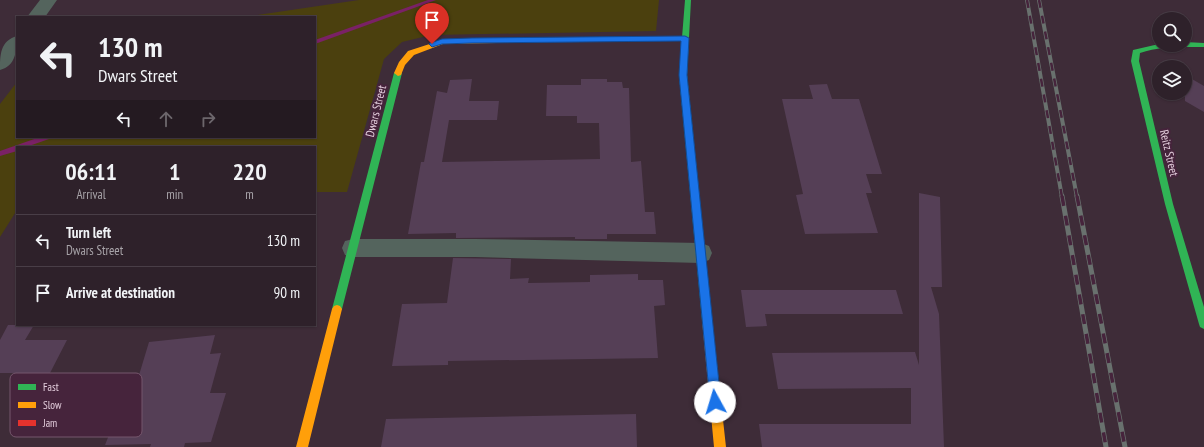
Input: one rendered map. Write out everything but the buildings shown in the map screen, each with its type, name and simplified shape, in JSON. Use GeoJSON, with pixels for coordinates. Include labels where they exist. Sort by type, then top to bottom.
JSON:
{"type":"FeatureCollection","features":[{"type":"Feature","properties":{"kind":"street"},"geometry":{"type":"LineString","coordinates":[[37,16],[49,0]]}},
{"type":"Feature","properties":{"kind":"street"},"geometry":{"type":"LineString","coordinates":[[688,0],[683,75],[720,447]]}},
{"type":"Feature","properties":{"kind":"street","name":"Dwars Street"},"geometry":{"type":"LineString","coordinates":[[302,447],[398,73],[403,60],[412,52],[442,42],[685,38]]}},
{"type":"Feature","properties":{"kind":"street"},"geometry":{"type":"LineString","coordinates":[[0,64],[16,43]]}},
{"type":"Feature","properties":{"kind":"street","name":"Reitz Street"},"geometry":{"type":"LineString","coordinates":[[1204,45],[1168,45],[1146,47],[1136,52],[1135,62],[1169,204],[1204,324]]}},
{"type":"Feature","properties":{"kind":"street"},"geometry":{"type":"LineString","coordinates":[[353,248],[475,248],[701,253]]}},
{"type":"Feature","properties":{"kind":"shaded area"},"geometry":{"type":"Polygon","coordinates":[[[359,0],[659,0],[656,31],[431,35],[402,42],[384,59],[347,192],[316,192],[316,146],[16,146],[16,212],[0,237],[0,104],[16,83],[16,138],[316,138],[316,16],[250,16],[359,0]]]}},
{"type":"Feature","properties":{"kind":"waterway"},"geometry":{"type":"LineString","coordinates":[[316,42],[433,0]]}},
{"type":"Feature","properties":{"kind":"waterway"},"geometry":{"type":"LineString","coordinates":[[22,146],[44,138]]}},
{"type":"Feature","properties":{"kind":"waterway"},"geometry":{"type":"LineString","coordinates":[[0,154],[16,148]]}},
{"type":"Feature","properties":{"kind":"railway"},"geometry":{"type":"LineString","coordinates":[[1027,0],[1062,197]]}},
{"type":"Feature","properties":{"kind":"railway"},"geometry":{"type":"LineString","coordinates":[[1039,0],[1077,197]]}},
{"type":"Feature","properties":{"kind":"railway"},"geometry":{"type":"LineString","coordinates":[[1062,196],[1106,447]]}},
{"type":"Feature","properties":{"kind":"railway"},"geometry":{"type":"LineString","coordinates":[[1077,196],[1125,447]]}},
{"type":"Feature","properties":{"kind":"traffic: fast"},"geometry":{"type":"LineString","coordinates":[[688,0],[683,75],[707,320]]}},
{"type":"Feature","properties":{"kind":"traffic: fast"},"geometry":{"type":"LineString","coordinates":[[1204,45],[1170,45],[1144,49],[1136,52],[1135,61],[1169,204],[1204,324]]}},
{"type":"Feature","properties":{"kind":"traffic: fast"},"geometry":{"type":"LineString","coordinates":[[337,309],[398,73]]}},
{"type":"Feature","properties":{"kind":"traffic: slow"},"geometry":{"type":"LineString","coordinates":[[398,73],[402,64],[411,53],[442,42],[546,40]]}},
{"type":"Feature","properties":{"kind":"traffic: slow"},"geometry":{"type":"LineString","coordinates":[[302,447],[337,309]]}},
{"type":"Feature","properties":{"kind":"traffic: slow"},"geometry":{"type":"LineString","coordinates":[[707,320],[720,447]]}},
{"type":"Feature","properties":{"kind":"traffic: jam"},"geometry":{"type":"LineString","coordinates":[[546,40],[685,38]]}},
{"type":"Feature","properties":{"kind":"route"},"geometry":{"type":"LineString","coordinates":[[432,44],[472,40],[685,38],[683,75],[715,402]]}}]}
